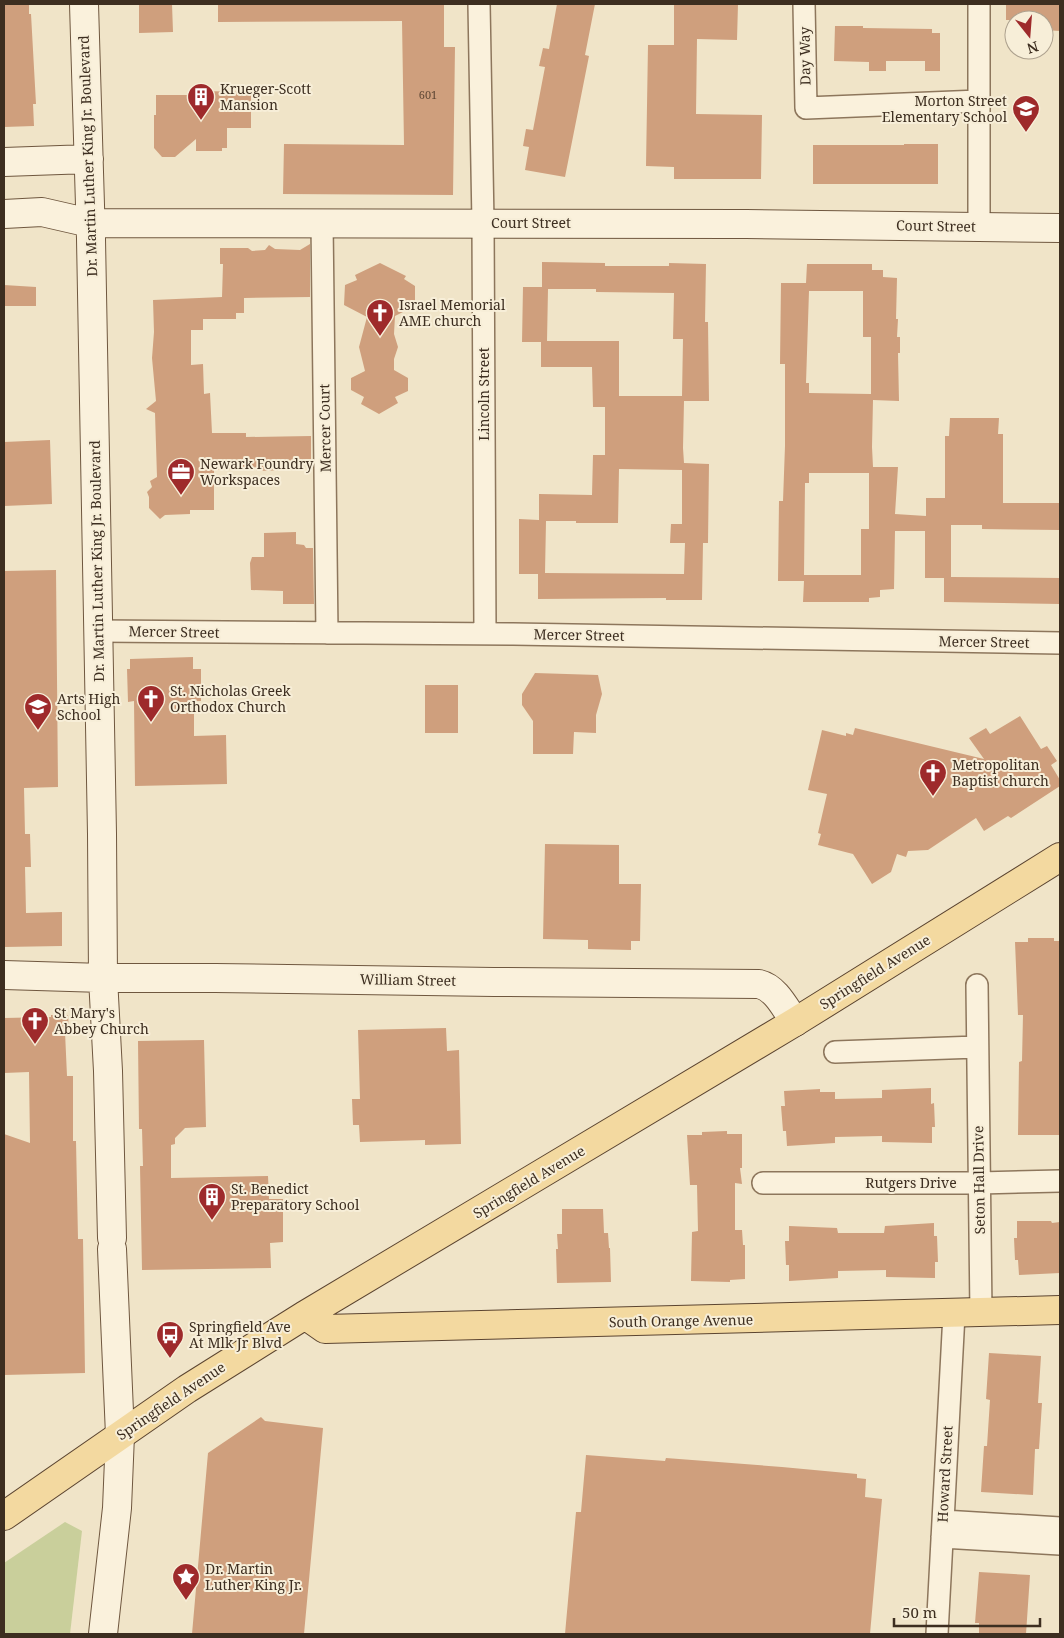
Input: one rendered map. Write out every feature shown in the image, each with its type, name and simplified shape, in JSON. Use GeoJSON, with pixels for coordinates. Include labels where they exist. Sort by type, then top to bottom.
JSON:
{"type":"FeatureCollection","features":[{"type":"Feature","properties":{"kind":"main road","name":"Springfield Avenue"},"geometry":{"type":"LineString","coordinates":[[4,1516],[187,1389],[305,1315],[795,1022],[1060,856]]}},
{"type":"Feature","properties":{"kind":"main road","name":"South Orange Avenue"},"geometry":{"type":"LineString","coordinates":[[305,1315],[325,1329],[1060,1310]]}},
{"type":"Feature","properties":{"kind":"street","name":"Dr. Martin Luther King Jr. Boulevard"},"geometry":{"type":"LineString","coordinates":[[84,4],[89,159],[102,834],[102,978],[108,1071],[112,1244],[120,1435],[117,1508],[103,1634]]}},
{"type":"Feature","properties":{"kind":"street","name":"Lincoln Street"},"geometry":{"type":"LineString","coordinates":[[479,4],[483,222],[486,633]]}},
{"type":"Feature","properties":{"kind":"street","name":"Day Way"},"geometry":{"type":"LineString","coordinates":[[804,4],[806,108],[979,101]]}},
{"type":"Feature","properties":{"kind":"street"},"geometry":{"type":"LineString","coordinates":[[979,4],[979,227]]}},
{"type":"Feature","properties":{"kind":"street"},"geometry":{"type":"LineString","coordinates":[[4,162],[89,159]]}},
{"type":"Feature","properties":{"kind":"street","name":"Court Street"},"geometry":{"type":"LineString","coordinates":[[4,214],[42,212],[90,223],[483,222],[1060,228]]}},
{"type":"Feature","properties":{"kind":"street","name":"Mercer Court"},"geometry":{"type":"LineString","coordinates":[[322,222],[327,633]]}},
{"type":"Feature","properties":{"kind":"street","name":"Mercer Street"},"geometry":{"type":"LineString","coordinates":[[98,631],[486,633],[1060,643]]}},
{"type":"Feature","properties":{"kind":"street","name":"William Street"},"geometry":{"type":"LineString","coordinates":[[4,975],[102,978],[758,984],[767,986],[772,991],[795,1022]]}},
{"type":"Feature","properties":{"kind":"street","name":"Seton Hall Drive"},"geometry":{"type":"LineString","coordinates":[[977,985],[981,1313]]}},
{"type":"Feature","properties":{"kind":"street"},"geometry":{"type":"LineString","coordinates":[[835,1052],[977,1047]]}},
{"type":"Feature","properties":{"kind":"street","name":"Rutgers Drive"},"geometry":{"type":"LineString","coordinates":[[763,1183],[1060,1181]]}},
{"type":"Feature","properties":{"kind":"street","name":"Howard Street"},"geometry":{"type":"LineString","coordinates":[[937,1634],[954,1314]]}},
{"type":"Feature","properties":{"kind":"street"},"geometry":{"type":"LineString","coordinates":[[942,1529],[1060,1528]]}},
{"type":"Feature","properties":{"kind":"street"},"geometry":{"type":"LineString","coordinates":[[942,1529],[1060,1544]]}},
{"type":"Feature","properties":{"kind":"green space"},"geometry":{"type":"Polygon","coordinates":[[[65,1522],[82,1531],[70,1634],[4,1634],[4,1563],[65,1522]]]}},
{"type":"Feature","properties":{"kind":"building"},"geometry":{"type":"Polygon","coordinates":[[[4,4],[29,4],[36,104],[33,104],[34,126],[4,127],[4,4]]]}},
{"type":"Feature","properties":{"kind":"building"},"geometry":{"type":"Polygon","coordinates":[[[139,4],[172,4],[173,32],[139,33],[139,4]]]}},
{"type":"Feature","properties":{"kind":"building"},"geometry":{"type":"Polygon","coordinates":[[[218,4],[444,4],[444,47],[455,47],[453,195],[283,194],[284,144],[404,145],[402,21],[218,22],[218,4]]]}},
{"type":"Feature","properties":{"kind":"building"},"geometry":{"type":"Polygon","coordinates":[[[557,4],[595,4],[585,55],[589,56],[565,177],[525,170],[529,147],[523,146],[526,129],[533,130],[545,67],[539,66],[543,48],[549,49],[557,4]]]}},
{"type":"Feature","properties":{"kind":"building"},"geometry":{"type":"Polygon","coordinates":[[[674,4],[738,4],[737,40],[697,39],[696,114],[762,115],[761,179],[674,179],[674,167],[646,166],[648,45],[674,45],[674,4]]]}},
{"type":"Feature","properties":{"kind":"building"},"geometry":{"type":"Polygon","coordinates":[[[1006,4],[1060,4],[1060,31],[1054,31],[1054,10],[1006,10],[1006,4]]]}},
{"type":"Feature","properties":{"kind":"building"},"geometry":{"type":"Polygon","coordinates":[[[835,26],[932,29],[932,33],[940,33],[940,71],[925,71],[925,61],[886,61],[886,71],[869,71],[869,62],[834,61],[835,26]]]}},
{"type":"Feature","properties":{"kind":"building","name":"Krueger-Scott Mansion"},"geometry":{"type":"Polygon","coordinates":[[[200,91],[251,92],[251,128],[227,128],[227,148],[222,148],[222,151],[196,151],[196,139],[175,157],[162,157],[154,148],[156,95],[200,95],[200,91]]]}},
{"type":"Feature","properties":{"kind":"building"},"geometry":{"type":"Polygon","coordinates":[[[938,144],[938,184],[813,184],[813,145],[938,144]]]}},
{"type":"Feature","properties":{"kind":"building"},"geometry":{"type":"Polygon","coordinates":[[[310,244],[310,297],[244,298],[244,313],[236,313],[236,319],[203,319],[203,330],[191,330],[191,365],[203,364],[204,394],[210,393],[212,433],[246,433],[246,437],[311,436],[311,464],[289,465],[289,470],[256,471],[256,468],[214,470],[214,510],[190,510],[190,514],[165,515],[160,519],[149,508],[147,492],[152,487],[150,481],[157,477],[155,413],[146,409],[156,401],[152,358],[154,332],[153,300],[222,297],[223,264],[220,264],[220,248],[248,248],[252,251],[265,250],[269,245],[275,249],[300,250],[310,244]]]}},
{"type":"Feature","properties":{"kind":"building"},"geometry":{"type":"Polygon","coordinates":[[[542,262],[605,263],[605,266],[669,266],[669,263],[706,264],[705,322],[708,322],[709,401],[684,401],[683,448],[684,463],[709,464],[708,543],[703,543],[702,600],[666,600],[666,598],[538,599],[538,574],[519,574],[519,519],[539,520],[539,494],[592,495],[593,455],[605,455],[605,407],[593,407],[592,367],[541,367],[541,342],[522,342],[523,287],[542,287],[542,262]],[[548,289],[547,341],[619,341],[619,396],[682,396],[683,339],[673,339],[674,293],[596,292],[596,289],[548,289]],[[619,469],[618,523],[546,521],[545,573],[684,574],[685,543],[670,543],[671,524],[682,524],[682,470],[619,469]]]}},
{"type":"Feature","properties":{"kind":"building","name":"Israel Memorial AME church"},"geometry":{"type":"Polygon","coordinates":[[[380,263],[406,276],[404,279],[415,286],[415,306],[395,316],[394,334],[398,347],[394,359],[394,370],[408,378],[408,391],[395,397],[398,403],[379,414],[361,404],[364,397],[351,390],[351,378],[365,371],[359,347],[367,317],[344,305],[345,285],[357,280],[355,275],[380,263]]]}},
{"type":"Feature","properties":{"kind":"building"},"geometry":{"type":"Polygon","coordinates":[[[807,264],[872,264],[872,270],[883,270],[883,277],[897,278],[896,319],[898,319],[897,337],[900,337],[900,353],[898,353],[899,401],[873,400],[872,447],[873,467],[898,467],[895,514],[926,516],[926,498],[945,498],[945,436],[949,436],[950,418],[999,418],[998,434],[1003,434],[1003,503],[1060,503],[1060,530],[982,529],[982,525],[951,525],[951,577],[1060,578],[1060,604],[944,602],[944,578],[925,578],[925,531],[895,531],[894,589],[880,590],[880,597],[869,598],[869,602],[803,602],[804,581],[778,581],[779,501],[783,501],[785,446],[785,364],[780,364],[781,283],[806,283],[807,264]],[[809,291],[806,383],[809,383],[809,393],[871,394],[871,337],[863,337],[863,291],[809,291]],[[809,473],[809,483],[805,483],[804,575],[861,575],[861,529],[869,529],[869,473],[809,473]]]}},
{"type":"Feature","properties":{"kind":"building"},"geometry":{"type":"Polygon","coordinates":[[[4,285],[36,287],[36,306],[4,306],[4,285]]]}},
{"type":"Feature","properties":{"kind":"building"},"geometry":{"type":"Polygon","coordinates":[[[50,440],[52,504],[4,506],[4,442],[50,440]]]}},
{"type":"Feature","properties":{"kind":"building"},"geometry":{"type":"Polygon","coordinates":[[[296,532],[296,544],[304,545],[306,548],[313,548],[314,604],[283,604],[283,591],[251,590],[250,563],[252,557],[264,557],[264,533],[296,532]]]}},
{"type":"Feature","properties":{"kind":"building"},"geometry":{"type":"Polygon","coordinates":[[[56,570],[58,787],[24,788],[25,834],[30,834],[31,867],[25,867],[26,913],[62,912],[62,946],[4,947],[4,571],[56,570]]]}},
{"type":"Feature","properties":{"kind":"building","name":"St. Nicholas Greek Orthodox Church"},"geometry":{"type":"Polygon","coordinates":[[[193,657],[193,669],[201,669],[201,701],[194,701],[194,736],[226,735],[227,784],[135,786],[134,701],[128,702],[127,669],[130,669],[130,659],[193,657]]]}},
{"type":"Feature","properties":{"kind":"building"},"geometry":{"type":"Polygon","coordinates":[[[535,673],[598,675],[602,694],[596,715],[596,733],[574,732],[573,754],[533,754],[533,721],[522,705],[522,694],[535,673]]]}},
{"type":"Feature","properties":{"kind":"building"},"geometry":{"type":"Polygon","coordinates":[[[425,685],[458,685],[458,733],[425,733],[425,685]]]}},
{"type":"Feature","properties":{"kind":"building","name":"Metropolitan Baptist church"},"geometry":{"type":"Polygon","coordinates":[[[1020,716],[1041,749],[1047,746],[1057,761],[1051,765],[1060,780],[1060,786],[1011,818],[1008,816],[984,831],[976,818],[928,850],[908,851],[906,857],[897,854],[891,872],[872,884],[853,854],[818,845],[821,834],[818,833],[827,794],[808,790],[822,730],[846,736],[846,733],[853,735],[855,728],[984,759],[969,738],[986,728],[990,734],[1020,716]]]}},
{"type":"Feature","properties":{"kind":"building"},"geometry":{"type":"Polygon","coordinates":[[[545,844],[619,845],[619,884],[641,884],[640,941],[631,941],[631,950],[588,949],[588,940],[543,939],[545,844]]]}},
{"type":"Feature","properties":{"kind":"building"},"geometry":{"type":"Polygon","coordinates":[[[1028,938],[1054,938],[1054,941],[1060,941],[1060,1135],[1018,1135],[1019,1062],[1022,1061],[1023,1015],[1018,1015],[1015,942],[1028,942],[1028,938]]]}},
{"type":"Feature","properties":{"kind":"building"},"geometry":{"type":"Polygon","coordinates":[[[51,1015],[68,1015],[69,1031],[65,1032],[67,1076],[73,1076],[73,1141],[76,1141],[78,1239],[83,1239],[85,1373],[4,1375],[4,1134],[30,1143],[29,1072],[4,1073],[4,1018],[51,1017],[51,1015]]]}},
{"type":"Feature","properties":{"kind":"building"},"geometry":{"type":"Polygon","coordinates":[[[446,1028],[447,1051],[459,1050],[461,1144],[425,1145],[425,1140],[360,1142],[359,1125],[353,1125],[352,1099],[360,1099],[358,1030],[446,1028]]]}},
{"type":"Feature","properties":{"kind":"building"},"geometry":{"type":"Polygon","coordinates":[[[204,1040],[206,1127],[185,1128],[175,1138],[175,1144],[171,1145],[171,1178],[268,1176],[269,1199],[283,1199],[283,1242],[270,1243],[271,1268],[142,1270],[140,1166],[143,1166],[142,1129],[139,1129],[138,1041],[204,1040]]]}},
{"type":"Feature","properties":{"kind":"building"},"geometry":{"type":"Polygon","coordinates":[[[931,1088],[931,1104],[934,1103],[935,1127],[932,1127],[932,1143],[882,1142],[882,1136],[835,1137],[835,1143],[787,1146],[786,1131],[783,1131],[781,1106],[785,1106],[784,1091],[820,1089],[820,1092],[835,1092],[835,1099],[882,1098],[882,1090],[931,1088]]]}},
{"type":"Feature","properties":{"kind":"building"},"geometry":{"type":"Polygon","coordinates":[[[727,1131],[727,1134],[742,1134],[742,1168],[740,1168],[742,1184],[735,1183],[735,1230],[742,1230],[743,1245],[745,1245],[745,1279],[730,1280],[730,1282],[691,1281],[692,1232],[698,1231],[697,1185],[690,1185],[687,1135],[727,1131]]]}},
{"type":"Feature","properties":{"kind":"building"},"geometry":{"type":"Polygon","coordinates":[[[562,1209],[603,1209],[604,1233],[608,1233],[610,1248],[611,1282],[557,1283],[557,1234],[562,1234],[562,1209]]]}},
{"type":"Feature","properties":{"kind":"building"},"geometry":{"type":"Polygon","coordinates":[[[1017,1221],[1060,1222],[1060,1273],[1019,1275],[1018,1260],[1015,1260],[1014,1238],[1017,1238],[1017,1221]]]}},
{"type":"Feature","properties":{"kind":"building"},"geometry":{"type":"Polygon","coordinates":[[[934,1223],[934,1236],[937,1236],[938,1262],[935,1262],[935,1278],[886,1277],[886,1270],[838,1271],[838,1278],[789,1281],[789,1265],[786,1265],[785,1241],[789,1241],[789,1226],[837,1228],[838,1233],[884,1233],[885,1226],[934,1223]]]}},
{"type":"Feature","properties":{"kind":"building"},"geometry":{"type":"Polygon","coordinates":[[[989,1353],[1041,1356],[1038,1403],[1042,1403],[1039,1449],[1035,1449],[1033,1495],[981,1492],[990,1400],[986,1399],[989,1353]]]}},
{"type":"Feature","properties":{"kind":"building"},"geometry":{"type":"Polygon","coordinates":[[[261,1417],[265,1421],[323,1428],[304,1634],[192,1634],[208,1453],[261,1417]]]}},
{"type":"Feature","properties":{"kind":"building"},"geometry":{"type":"Polygon","coordinates":[[[586,1455],[665,1461],[666,1458],[782,1467],[857,1474],[857,1478],[866,1479],[865,1497],[882,1499],[870,1634],[565,1634],[576,1512],[581,1512],[586,1455]]]}},
{"type":"Feature","properties":{"kind":"building"},"geometry":{"type":"Polygon","coordinates":[[[979,1572],[1030,1575],[1026,1634],[979,1634],[979,1623],[975,1623],[979,1572]]]}},
{"type":"Feature","properties":{"kind":"place","name":"Krueger-Scott Mansion"},"geometry":{"type":"Point","coordinates":[201,121]}},
{"type":"Feature","properties":{"kind":"place","name":"Morton Street Elementary School"},"geometry":{"type":"Point","coordinates":[1026,133]}},
{"type":"Feature","properties":{"kind":"place","name":"Israel Memorial AME church"},"geometry":{"type":"Point","coordinates":[380,337]}},
{"type":"Feature","properties":{"kind":"place","name":"Newark Foundry Workspaces"},"geometry":{"type":"Point","coordinates":[181,496]}},
{"type":"Feature","properties":{"kind":"place","name":"St. Nicholas Greek Orthodox Church"},"geometry":{"type":"Point","coordinates":[151,723]}},
{"type":"Feature","properties":{"kind":"place","name":"Arts High School"},"geometry":{"type":"Point","coordinates":[38,731]}},
{"type":"Feature","properties":{"kind":"place","name":"Metropolitan Baptist church"},"geometry":{"type":"Point","coordinates":[933,797]}},
{"type":"Feature","properties":{"kind":"place","name":"St Mary's Abbey Church"},"geometry":{"type":"Point","coordinates":[35,1045]}},
{"type":"Feature","properties":{"kind":"place","name":"St. Benedict Preparatory School"},"geometry":{"type":"Point","coordinates":[212,1221]}},
{"type":"Feature","properties":{"kind":"place","name":"Springfield Ave At Mlk Jr Blvd"},"geometry":{"type":"Point","coordinates":[170,1359]}},
{"type":"Feature","properties":{"kind":"place","name":"Dr. Martin Luther King Jr."},"geometry":{"type":"Point","coordinates":[186,1601]}}]}
